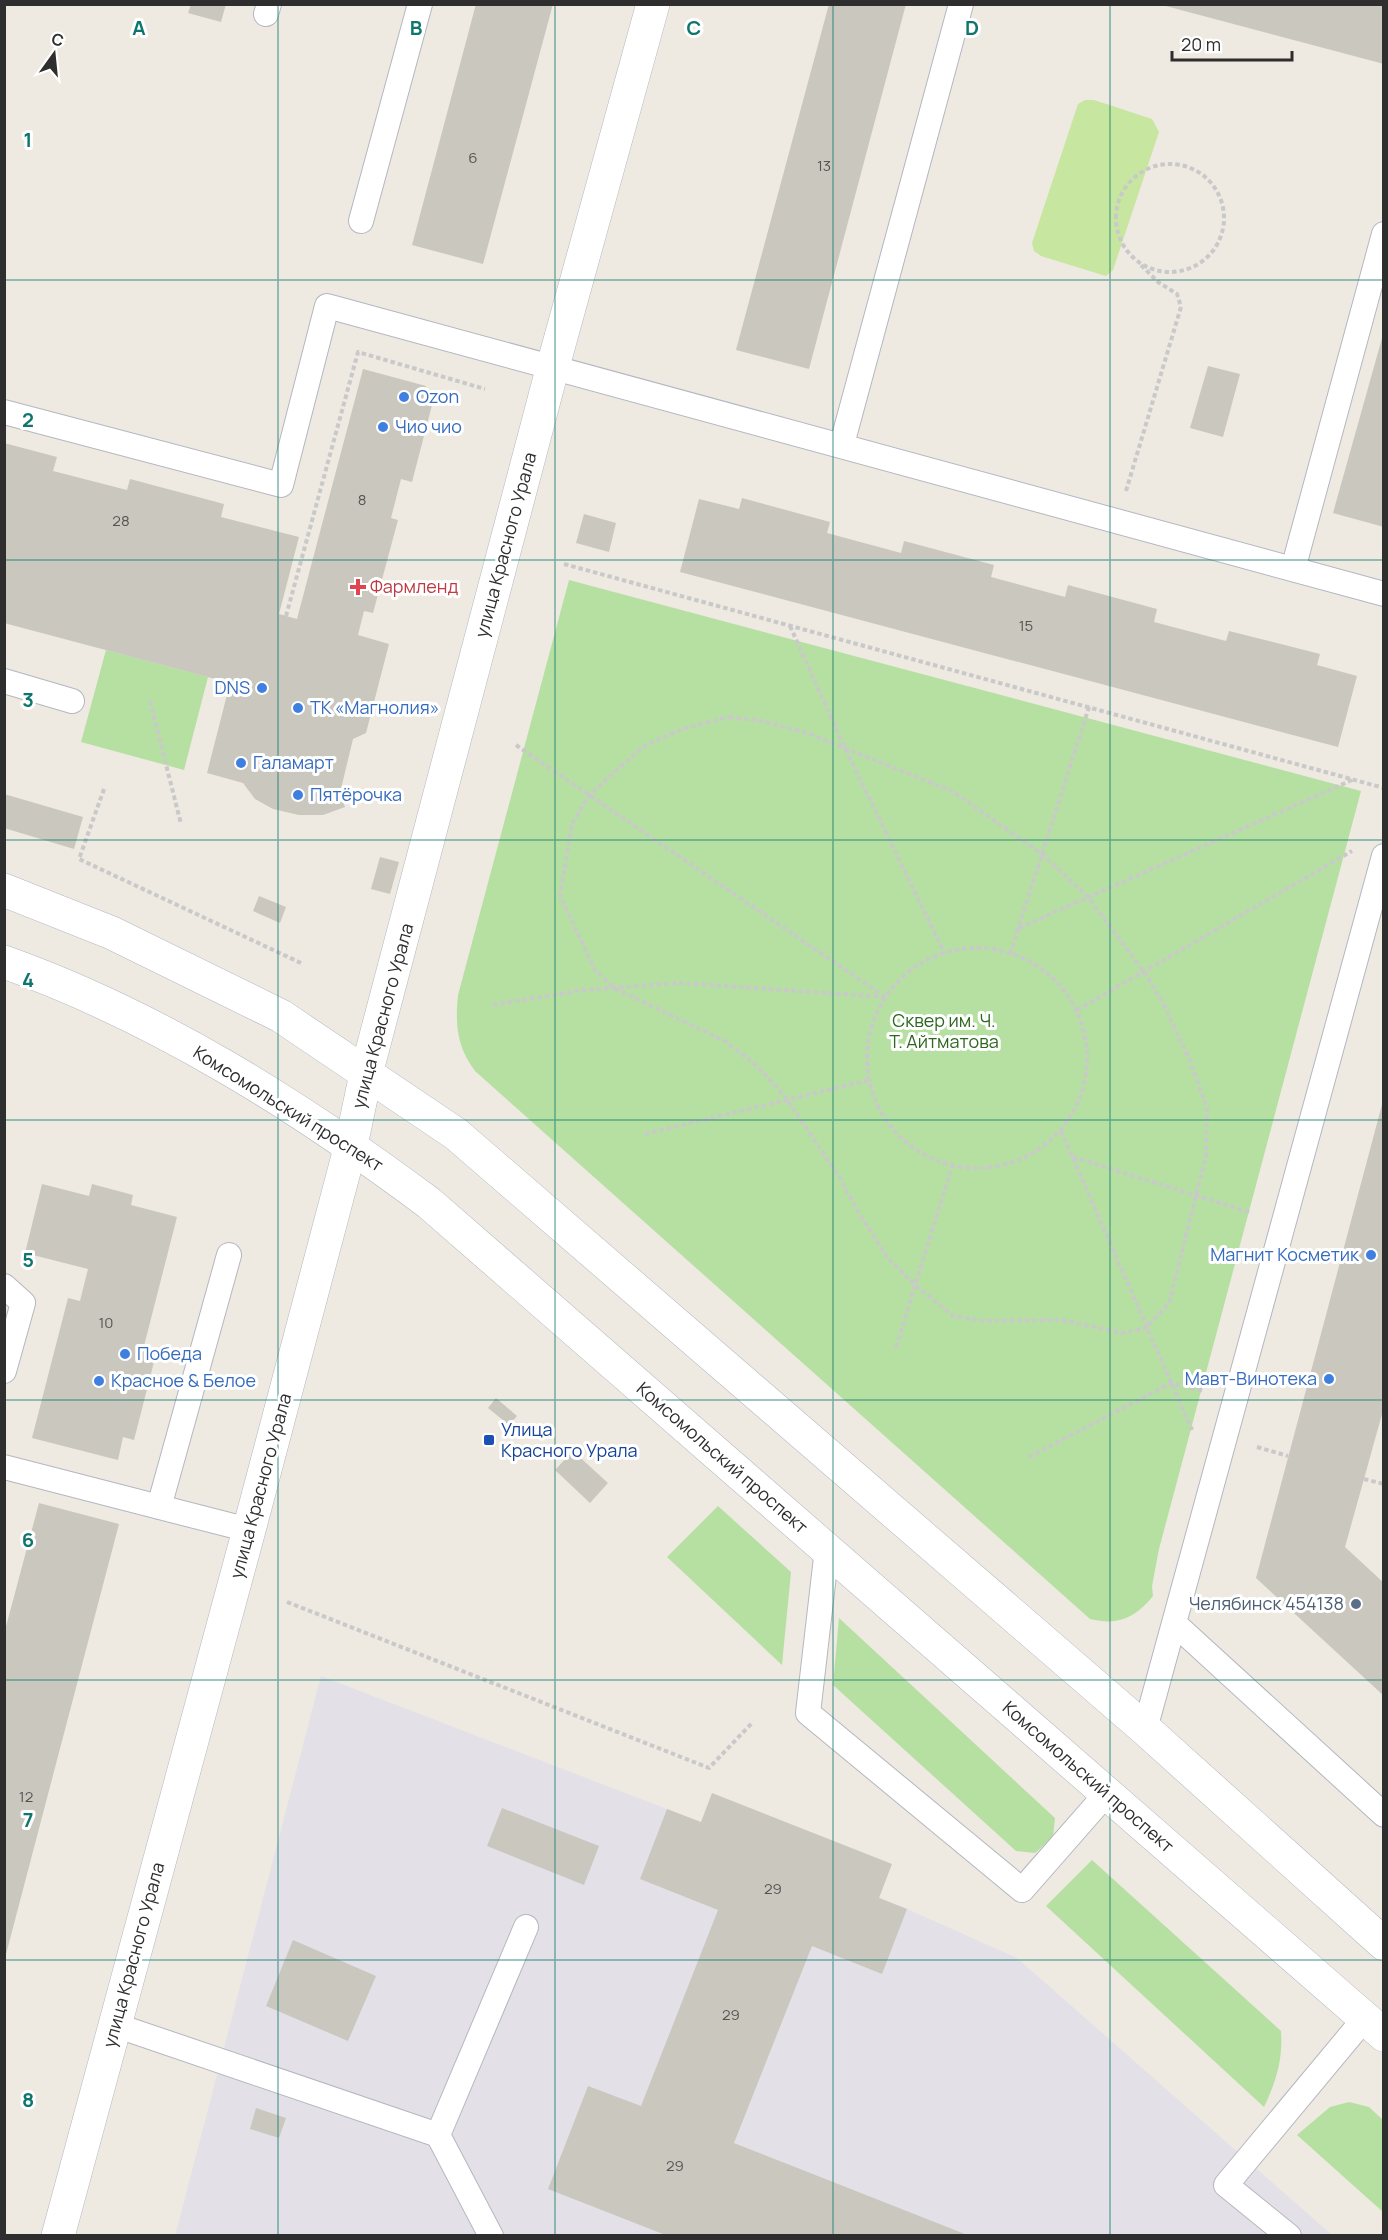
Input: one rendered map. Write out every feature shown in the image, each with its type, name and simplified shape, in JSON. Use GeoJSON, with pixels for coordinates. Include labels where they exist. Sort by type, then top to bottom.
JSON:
{"type":"FeatureCollection","features":[{"type":"Feature","properties":{"kind":"main road","name":"улица Красного Урала"},"geometry":{"type":"LineString","coordinates":[[58,2235],[249,1530],[351,1144],[366,1074],[553,366],[653,4]]}},
{"type":"Feature","properties":{"kind":"main road"},"geometry":{"type":"LineString","coordinates":[[4,890],[112,933],[281,1016],[456,1134],[1145,1729],[1383,1944]]}},
{"type":"Feature","properties":{"kind":"main road","name":"Комсомольский проспект"},"geometry":{"type":"LineString","coordinates":[[4,962],[154,1026],[351,1144],[429,1203],[1374,2026]]}},
{"type":"Feature","properties":{"kind":"lane"},"geometry":{"type":"LineString","coordinates":[[361,221],[420,4]]}},
{"type":"Feature","properties":{"kind":"lane"},"geometry":{"type":"LineString","coordinates":[[842,444],[961,4]]}},
{"type":"Feature","properties":{"kind":"lane"},"geometry":{"type":"LineString","coordinates":[[1293,569],[1383,234]]}},
{"type":"Feature","properties":{"kind":"lane"},"geometry":{"type":"LineString","coordinates":[[4,412],[281,485],[327,306],[842,444],[1383,594]]}},
{"type":"Feature","properties":{"kind":"lane"},"geometry":{"type":"LineString","coordinates":[[4,681],[72,701]]}},
{"type":"Feature","properties":{"kind":"lane"},"geometry":{"type":"LineString","coordinates":[[1145,1729],[1237,1399],[1383,856]]}},
{"type":"Feature","properties":{"kind":"lane"},"geometry":{"type":"LineString","coordinates":[[159,1507],[229,1255]]}},
{"type":"Feature","properties":{"kind":"lane"},"geometry":{"type":"LineString","coordinates":[[4,1286],[22,1303],[4,1371]]}},
{"type":"Feature","properties":{"kind":"lane"},"geometry":{"type":"LineString","coordinates":[[4,1467],[249,1530]]}},
{"type":"Feature","properties":{"kind":"lane"},"geometry":{"type":"LineString","coordinates":[[827,1549],[808,1713],[1022,1890],[1107,1793]]}},
{"type":"Feature","properties":{"kind":"lane"},"geometry":{"type":"LineString","coordinates":[[1175,1624],[1383,1815]]}},
{"type":"Feature","properties":{"kind":"lane"},"geometry":{"type":"LineString","coordinates":[[438,2135],[526,1927]]}},
{"type":"Feature","properties":{"kind":"lane"},"geometry":{"type":"LineString","coordinates":[[115,2025],[438,2135],[491,2235]]}},
{"type":"Feature","properties":{"kind":"lane"},"geometry":{"type":"LineString","coordinates":[[1289,2235],[1226,2185],[1374,2026]]}},
{"type":"Feature","properties":{"kind":"path"},"geometry":{"type":"LineString","coordinates":[[1118,521],[1181,307],[1177,294],[1158,282],[1138,262],[1125,249],[1118,233],[1116,216],[1119,199],[1128,183],[1142,172],[1158,165],[1176,164],[1193,169],[1208,179],[1219,194],[1224,211],[1224,230],[1217,247],[1205,260],[1190,269],[1172,273],[1154,270],[1138,262]]}},
{"type":"Feature","properties":{"kind":"path"},"geometry":{"type":"LineString","coordinates":[[286,616],[358,352],[485,389]]}},
{"type":"Feature","properties":{"kind":"path"},"geometry":{"type":"LineString","coordinates":[[564,564],[1383,788]]}},
{"type":"Feature","properties":{"kind":"path"},"geometry":{"type":"LineString","coordinates":[[790,626],[844,746],[944,952]]}},
{"type":"Feature","properties":{"kind":"path"},"geometry":{"type":"LineString","coordinates":[[150,701],[181,824]]}},
{"type":"Feature","properties":{"kind":"path"},"geometry":{"type":"LineString","coordinates":[[1010,954],[1089,707]]}},
{"type":"Feature","properties":{"kind":"path"},"geometry":{"type":"LineString","coordinates":[[729,717],[762,721],[844,746],[952,791],[1042,854],[1088,897],[1144,972],[1162,1001],[1207,1108],[1206,1156],[1169,1303],[1146,1328],[1123,1333],[1062,1320],[986,1321],[953,1316],[915,1285],[887,1257],[856,1210],[838,1175],[787,1100],[757,1066],[725,1041],[616,989],[596,972],[560,896],[572,824],[590,794],[644,746],[682,729],[729,717]]}},
{"type":"Feature","properties":{"kind":"path"},"geometry":{"type":"LineString","coordinates":[[516,745],[885,997]]}},
{"type":"Feature","properties":{"kind":"path"},"geometry":{"type":"LineString","coordinates":[[1019,928],[1353,779]]}},
{"type":"Feature","properties":{"kind":"path"},"geometry":{"type":"LineString","coordinates":[[104,789],[79,859],[301,963]]}},
{"type":"Feature","properties":{"kind":"path"},"geometry":{"type":"LineString","coordinates":[[1077,1010],[1354,850]]}},
{"type":"Feature","properties":{"kind":"path"},"geometry":{"type":"LineString","coordinates":[[975,947],[1027,960],[1047,973],[1064,990],[1077,1010],[1086,1034],[1088,1060],[1082,1094],[1075,1110],[1061,1131],[1038,1151],[1011,1164],[982,1169],[952,1166],[927,1157],[905,1142],[887,1123],[874,1099],[869,1080],[867,1046],[873,1020],[885,997],[901,978],[921,962],[944,952],[975,947]]}},
{"type":"Feature","properties":{"kind":"path"},"geometry":{"type":"LineString","coordinates":[[493,1005],[584,990],[681,984],[885,997]]}},
{"type":"Feature","properties":{"kind":"path"},"geometry":{"type":"LineString","coordinates":[[645,1134],[869,1080]]}},
{"type":"Feature","properties":{"kind":"path"},"geometry":{"type":"LineString","coordinates":[[1061,1131],[1214,1480]]}},
{"type":"Feature","properties":{"kind":"path"},"geometry":{"type":"LineString","coordinates":[[1072,1156],[1197,1194],[1284,1224]]}},
{"type":"Feature","properties":{"kind":"path"},"geometry":{"type":"LineString","coordinates":[[896,1347],[952,1166]]}},
{"type":"Feature","properties":{"kind":"path"},"geometry":{"type":"LineString","coordinates":[[1029,1457],[1171,1383],[1237,1399]]}},
{"type":"Feature","properties":{"kind":"path"},"geometry":{"type":"LineString","coordinates":[[1364,1479],[1383,1485]]}},
{"type":"Feature","properties":{"kind":"path"},"geometry":{"type":"LineString","coordinates":[[287,1602],[709,1768],[752,1723]]}},
{"type":"Feature","properties":{"kind":"shaded area"},"geometry":{"type":"Polygon","coordinates":[[[321,1676],[667,1809],[907,1909],[1017,1958],[1332,2235],[175,2236],[321,1676]]]}},
{"type":"Feature","properties":{"kind":"green space"},"geometry":{"type":"Polygon","coordinates":[[[1085,100],[1094,100],[1152,119],[1159,132],[1113,270],[1106,276],[1041,256],[1034,251],[1032,243],[1078,104],[1085,100]]]}},
{"type":"Feature","properties":{"kind":"green space","name":"Сквер им. Ч. Т. Айтматова"},"geometry":{"type":"Polygon","coordinates":[[[569,580],[1361,791],[1159,1549],[1152,1586],[1153,1596],[1133,1615],[1117,1621],[1090,1619],[475,1071],[464,1053],[457,1016],[458,995],[569,580]]]}},
{"type":"Feature","properties":{"kind":"green space"},"geometry":{"type":"Polygon","coordinates":[[[106,650],[208,677],[184,770],[81,742],[106,650]]]}},
{"type":"Feature","properties":{"kind":"green space"},"geometry":{"type":"Polygon","coordinates":[[[718,1506],[791,1572],[782,1665],[667,1557],[718,1506]]]}},
{"type":"Feature","properties":{"kind":"green space"},"geometry":{"type":"Polygon","coordinates":[[[839,1618],[1055,1818],[1053,1837],[1035,1853],[1016,1851],[833,1685],[839,1618]]]}},
{"type":"Feature","properties":{"kind":"green space"},"geometry":{"type":"Polygon","coordinates":[[[1092,1860],[1281,2031],[1278,2070],[1264,2107],[1046,1906],[1092,1860]]]}},
{"type":"Feature","properties":{"kind":"green space"},"geometry":{"type":"Polygon","coordinates":[[[1349,2102],[1369,2107],[1383,2120],[1383,2212],[1297,2135],[1330,2107],[1349,2102]]]}},
{"type":"Feature","properties":{"kind":"building"},"geometry":{"type":"Polygon","coordinates":[[[191,4],[226,4],[221,22],[188,13],[191,4]]]}},
{"type":"Feature","properties":{"kind":"building"},"geometry":{"type":"Polygon","coordinates":[[[476,4],[553,4],[483,264],[412,245],[476,4]]]}},
{"type":"Feature","properties":{"kind":"building"},"geometry":{"type":"Polygon","coordinates":[[[829,4],[906,4],[809,369],[736,350],[829,4]]]}},
{"type":"Feature","properties":{"kind":"building"},"geometry":{"type":"Polygon","coordinates":[[[1162,4],[1384,4],[1384,64],[1162,5],[1162,4]]]}},
{"type":"Feature","properties":{"kind":"building"},"geometry":{"type":"Polygon","coordinates":[[[1384,331],[1384,527],[1333,513],[1384,331]]]}},
{"type":"Feature","properties":{"kind":"building"},"geometry":{"type":"Polygon","coordinates":[[[1208,366],[1240,374],[1223,437],[1190,428],[1208,366]]]}},
{"type":"Feature","properties":{"kind":"building"},"geometry":{"type":"Polygon","coordinates":[[[363,369],[426,386],[422,403],[432,405],[412,482],[401,479],[391,518],[398,520],[373,613],[364,611],[358,635],[389,644],[366,733],[353,739],[340,793],[345,807],[323,815],[299,815],[273,809],[255,799],[243,783],[207,773],[230,683],[4,623],[4,443],[57,457],[53,471],[127,490],[130,479],[224,504],[221,517],[299,537],[279,614],[297,619],[363,369]]]}},
{"type":"Feature","properties":{"kind":"building"},"geometry":{"type":"Polygon","coordinates":[[[742,498],[830,522],[827,533],[901,553],[904,541],[994,565],[991,577],[1065,597],[1068,585],[1157,609],[1154,622],[1226,641],[1229,631],[1320,654],[1317,665],[1357,676],[1338,747],[680,572],[699,499],[739,509],[742,498]]]}},
{"type":"Feature","properties":{"kind":"building"},"geometry":{"type":"Polygon","coordinates":[[[584,514],[616,523],[609,552],[576,543],[584,514]]]}},
{"type":"Feature","properties":{"kind":"building"},"geometry":{"type":"Polygon","coordinates":[[[4,794],[83,817],[74,849],[4,828],[4,794]]]}},
{"type":"Feature","properties":{"kind":"building"},"geometry":{"type":"Polygon","coordinates":[[[380,857],[399,862],[390,894],[371,889],[380,857]]]}},
{"type":"Feature","properties":{"kind":"building"},"geometry":{"type":"Polygon","coordinates":[[[259,896],[286,907],[280,923],[253,911],[259,896]]]}},
{"type":"Feature","properties":{"kind":"building"},"geometry":{"type":"Polygon","coordinates":[[[1384,1097],[1384,1407],[1345,1547],[1384,1583],[1384,1696],[1256,1578],[1384,1097]]]}},
{"type":"Feature","properties":{"kind":"building"},"geometry":{"type":"Polygon","coordinates":[[[42,1184],[89,1196],[92,1184],[133,1195],[131,1205],[177,1217],[144,1346],[157,1350],[134,1440],[123,1437],[118,1460],[32,1438],[68,1298],[80,1301],[88,1269],[25,1253],[42,1184]]]}},
{"type":"Feature","properties":{"kind":"building"},"geometry":{"type":"Polygon","coordinates":[[[496,1398],[517,1416],[509,1425],[488,1408],[496,1398]]]}},
{"type":"Feature","properties":{"kind":"building"},"geometry":{"type":"Polygon","coordinates":[[[573,1451],[608,1483],[590,1503],[555,1470],[573,1451]]]}},
{"type":"Feature","properties":{"kind":"building"},"geometry":{"type":"Polygon","coordinates":[[[39,1503],[119,1524],[5,1958],[4,1634],[39,1503]]]}},
{"type":"Feature","properties":{"kind":"building"},"geometry":{"type":"Polygon","coordinates":[[[712,1793],[892,1864],[879,1898],[907,1909],[882,1974],[812,1946],[734,2143],[970,2236],[668,2236],[548,2189],[588,2086],[641,2106],[718,1910],[640,1879],[667,1809],[701,1822],[712,1793]]]}},
{"type":"Feature","properties":{"kind":"building"},"geometry":{"type":"Polygon","coordinates":[[[502,1808],[599,1846],[584,1885],[487,1846],[502,1808]]]}},
{"type":"Feature","properties":{"kind":"building"},"geometry":{"type":"Polygon","coordinates":[[[293,1940],[376,1976],[348,2041],[266,2006],[293,1940]]]}},
{"type":"Feature","properties":{"kind":"building"},"geometry":{"type":"Polygon","coordinates":[[[256,2108],[286,2118],[279,2138],[250,2129],[256,2108]]]}},
{"type":"Feature","properties":{"kind":"place","name":"Ozon"},"geometry":{"type":"Point","coordinates":[404,397]}},
{"type":"Feature","properties":{"kind":"place","name":"Чио чио"},"geometry":{"type":"Point","coordinates":[383,427]}},
{"type":"Feature","properties":{"kind":"place","name":"Фармленд"},"geometry":{"type":"Point","coordinates":[358,587]}},
{"type":"Feature","properties":{"kind":"place","name":"DNS"},"geometry":{"type":"Point","coordinates":[262,688]}},
{"type":"Feature","properties":{"kind":"place","name":"ТК «Магнолия»"},"geometry":{"type":"Point","coordinates":[298,708]}},
{"type":"Feature","properties":{"kind":"place","name":"Галамарт"},"geometry":{"type":"Point","coordinates":[241,763]}},
{"type":"Feature","properties":{"kind":"place","name":"Пятёрочка"},"geometry":{"type":"Point","coordinates":[298,795]}},
{"type":"Feature","properties":{"kind":"place","name":"Магнит Косметик"},"geometry":{"type":"Point","coordinates":[1371,1255]}},
{"type":"Feature","properties":{"kind":"place","name":"Победа"},"geometry":{"type":"Point","coordinates":[125,1354]}},
{"type":"Feature","properties":{"kind":"place","name":"Мавт-Винотека"},"geometry":{"type":"Point","coordinates":[1329,1379]}},
{"type":"Feature","properties":{"kind":"place","name":"Красное & Белое"},"geometry":{"type":"Point","coordinates":[99,1381]}},
{"type":"Feature","properties":{"kind":"place","name":"Улица Красного Урала"},"geometry":{"type":"Point","coordinates":[489,1440]}},
{"type":"Feature","properties":{"kind":"place","name":"Челябинск 454138"},"geometry":{"type":"Point","coordinates":[1356,1604]}}]}
